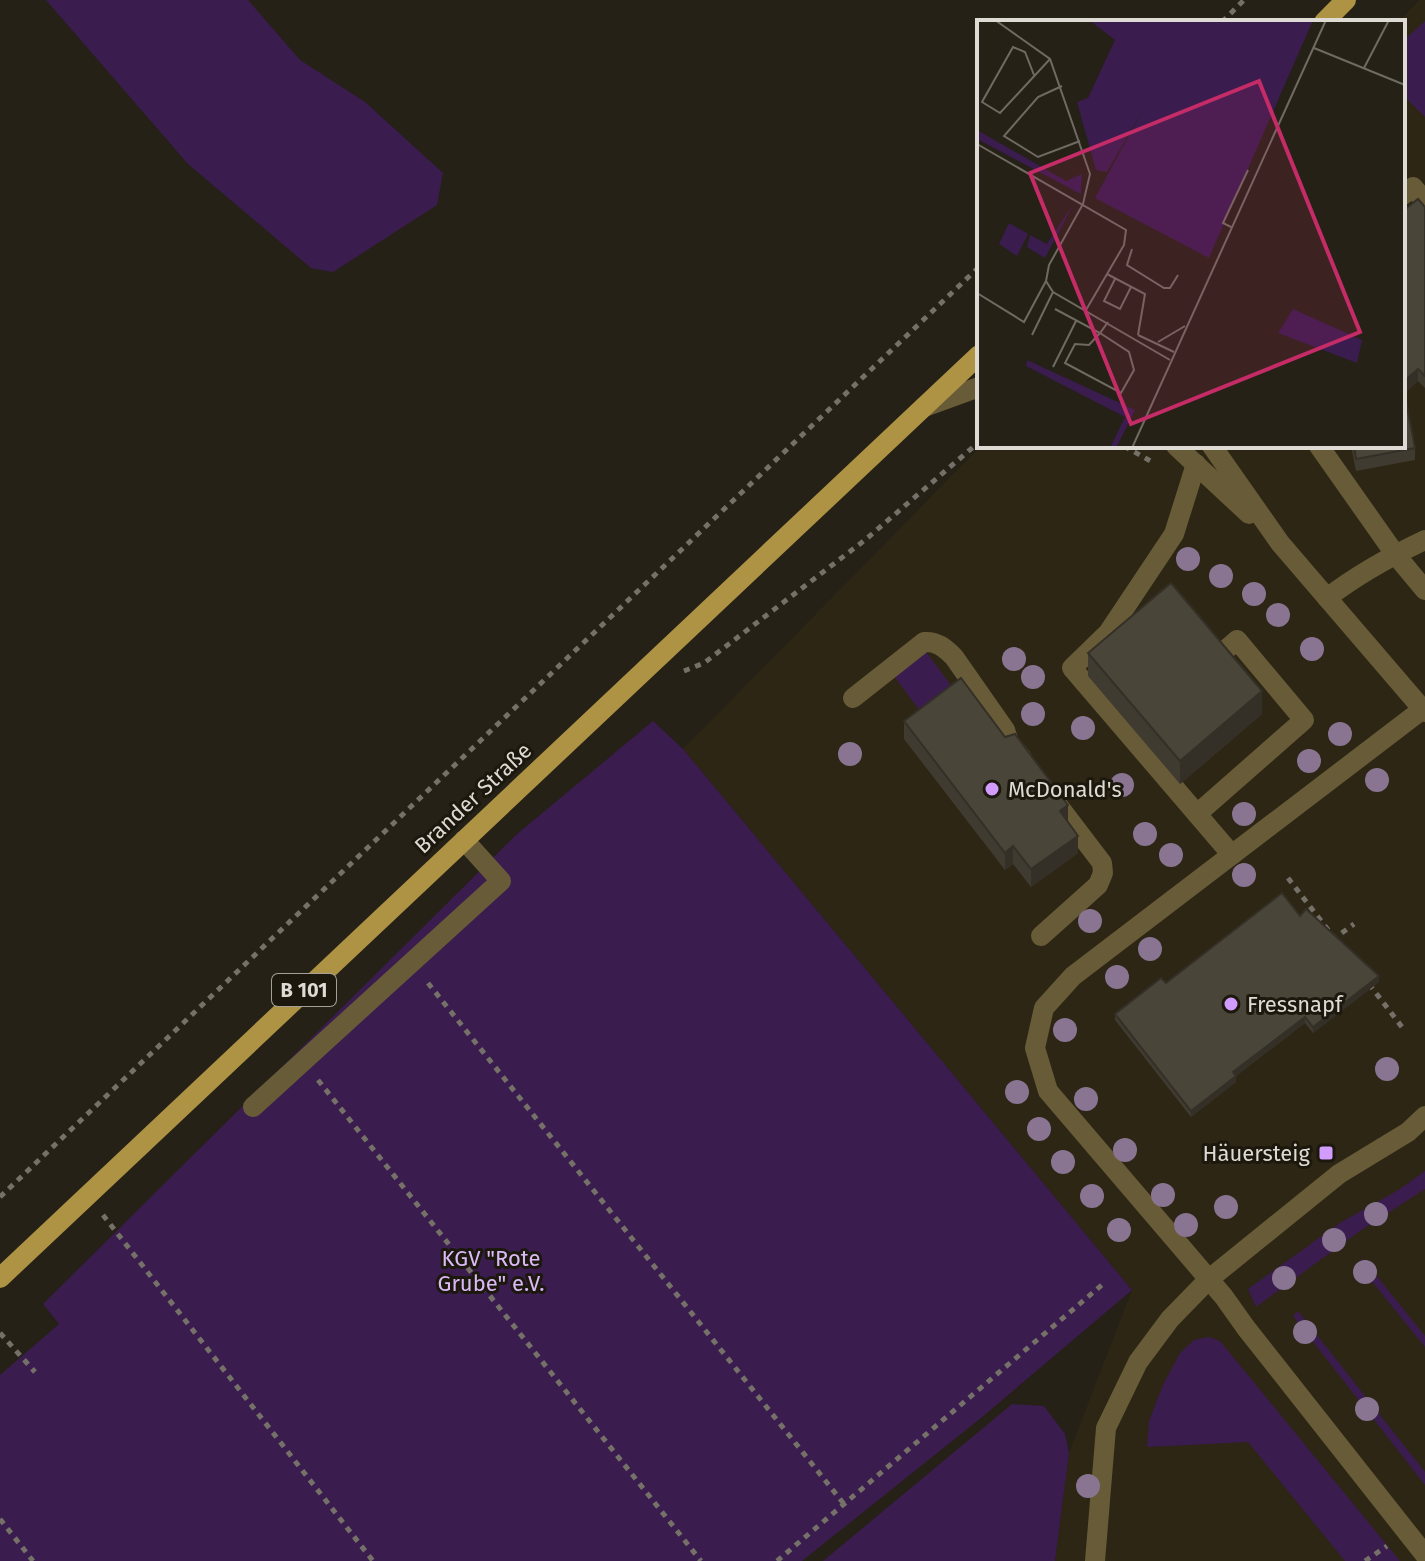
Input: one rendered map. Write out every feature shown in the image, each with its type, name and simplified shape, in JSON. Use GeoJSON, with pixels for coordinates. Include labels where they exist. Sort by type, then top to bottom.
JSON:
{"type":"FeatureCollection","features":[{"type":"Feature","properties":{"kind":"main road"},"geometry":{"type":"LineString","coordinates":[[1326,20],[1346,0]]}},
{"type":"Feature","properties":{"kind":"main road","name":"Brander Straße"},"geometry":{"type":"LineString","coordinates":[[0,1278],[977,357]]}},
{"type":"Feature","properties":{"kind":"street"},"geometry":{"type":"LineString","coordinates":[[1405,193],[1413,187],[1425,201]]}},
{"type":"Feature","properties":{"kind":"street"},"geometry":{"type":"LineString","coordinates":[[924,407],[977,388]]}},
{"type":"Feature","properties":{"kind":"street"},"geometry":{"type":"LineString","coordinates":[[1178,448],[1280,543]]}},
{"type":"Feature","properties":{"kind":"street"},"geometry":{"type":"LineString","coordinates":[[1213,448],[1280,543],[1424,710],[1073,976],[1044,1008],[1035,1048],[1048,1091],[1224,1297],[1425,1555]]}},
{"type":"Feature","properties":{"kind":"street"},"geometry":{"type":"LineString","coordinates":[[1320,448],[1395,554],[1425,590]]}},
{"type":"Feature","properties":{"kind":"street"},"geometry":{"type":"LineString","coordinates":[[1196,464],[1174,534],[1108,633],[1072,668],[1134,728],[1197,814],[1232,855]]}},
{"type":"Feature","properties":{"kind":"street"},"geometry":{"type":"LineString","coordinates":[[1327,598],[1346,583],[1425,540]]}},
{"type":"Feature","properties":{"kind":"street"},"geometry":{"type":"LineString","coordinates":[[1196,676],[1237,640],[1304,720],[1197,814]]}},
{"type":"Feature","properties":{"kind":"street"},"geometry":{"type":"LineString","coordinates":[[853,698],[924,642],[933,641],[954,657],[1005,730],[1009,742],[1102,863],[1103,873],[1098,885],[1041,936]]}},
{"type":"Feature","properties":{"kind":"street"},"geometry":{"type":"LineString","coordinates":[[253,1107],[501,881],[464,840]]}},
{"type":"Feature","properties":{"kind":"street"},"geometry":{"type":"LineString","coordinates":[[1095,1561],[1106,1428],[1138,1362],[1170,1319],[1208,1280],[1339,1174],[1408,1132],[1425,1116]]}},
{"type":"Feature","properties":{"kind":"path"},"geometry":{"type":"LineString","coordinates":[[1224,20],[1244,0]]}},
{"type":"Feature","properties":{"kind":"path"},"geometry":{"type":"LineString","coordinates":[[0,1197],[977,269]]}},
{"type":"Feature","properties":{"kind":"path"},"geometry":{"type":"LineString","coordinates":[[677,674],[704,663],[865,540],[977,444]]}},
{"type":"Feature","properties":{"kind":"path"},"geometry":{"type":"LineString","coordinates":[[1288,878],[1343,950]]}},
{"type":"Feature","properties":{"kind":"path"},"geometry":{"type":"LineString","coordinates":[[1327,943],[1354,924]]}},
{"type":"Feature","properties":{"kind":"path"},"geometry":{"type":"LineString","coordinates":[[411,962],[844,1504]]}},
{"type":"Feature","properties":{"kind":"path"},"geometry":{"type":"LineString","coordinates":[[1361,973],[1405,1031]]}},
{"type":"Feature","properties":{"kind":"path"},"geometry":{"type":"LineString","coordinates":[[303,1061],[701,1561]]}},
{"type":"Feature","properties":{"kind":"path"},"geometry":{"type":"LineString","coordinates":[[87,1196],[373,1561]]}},
{"type":"Feature","properties":{"kind":"path"},"geometry":{"type":"LineString","coordinates":[[777,1561],[1103,1284]]}},
{"type":"Feature","properties":{"kind":"path"},"geometry":{"type":"LineString","coordinates":[[0,1333],[35,1372]]}},
{"type":"Feature","properties":{"kind":"path"},"geometry":{"type":"LineString","coordinates":[[0,1519],[33,1561]]}},
{"type":"Feature","properties":{"kind":"path"},"geometry":{"type":"LineString","coordinates":[[1365,1561],[1378,1551]]}},
{"type":"Feature","properties":{"kind":"shaded area"},"geometry":{"type":"Polygon","coordinates":[[[1420,0],[1425,0],[1425,1561],[1055,1561],[1069,1453],[1132,1290],[683,749],[979,448],[1405,448],[1405,20],[1400,20],[1420,0]]]}},
{"type":"Feature","properties":{"kind":"green space"},"geometry":{"type":"Polygon","coordinates":[[[46,0],[248,0],[300,60],[365,102],[443,173],[437,205],[333,272],[311,268],[188,164],[46,0]]]}},
{"type":"Feature","properties":{"kind":"green space"},"geometry":{"type":"Polygon","coordinates":[[[1425,21],[1425,117],[1405,97],[1405,39],[1425,21]]]}},
{"type":"Feature","properties":{"kind":"green space"},"geometry":{"type":"Polygon","coordinates":[[[926,652],[953,688],[921,712],[894,676],[926,652]]]}},
{"type":"Feature","properties":{"kind":"green space","name":"KGV \"Rote Grube\" e.V."},"geometry":{"type":"Polygon","coordinates":[[[653,721],[683,749],[1132,1290],[981,1418],[802,1561],[0,1561],[0,1375],[59,1324],[43,1304],[516,835],[653,721]]]}},
{"type":"Feature","properties":{"kind":"green space"},"geometry":{"type":"Polygon","coordinates":[[[1425,1171],[1425,1189],[1357,1233],[1256,1307],[1248,1289],[1340,1223],[1425,1171]]]}},
{"type":"Feature","properties":{"kind":"green space"},"geometry":{"type":"Polygon","coordinates":[[[1363,1259],[1425,1336],[1425,1347],[1357,1263],[1363,1259]]]}},
{"type":"Feature","properties":{"kind":"green space"},"geometry":{"type":"Polygon","coordinates":[[[1298,1311],[1425,1472],[1425,1485],[1293,1316],[1298,1311]]]}},
{"type":"Feature","properties":{"kind":"green space"},"geometry":{"type":"Polygon","coordinates":[[[1209,1337],[1220,1341],[1400,1561],[1345,1561],[1248,1442],[1147,1447],[1149,1421],[1180,1353],[1194,1340],[1209,1337]]]}},
{"type":"Feature","properties":{"kind":"green space"},"geometry":{"type":"Polygon","coordinates":[[[1012,1404],[1044,1406],[1065,1434],[1069,1453],[1055,1561],[823,1561],[1012,1404]]]}},
{"type":"Feature","properties":{"kind":"building"},"geometry":{"type":"Polygon","coordinates":[[[1418,199],[1425,207],[1425,376],[1418,369],[1405,380],[1405,209],[1418,199]]]}},
{"type":"Feature","properties":{"kind":"building"},"geometry":{"type":"Polygon","coordinates":[[[1405,396],[1415,448],[1356,459],[1354,448],[1405,448],[1405,396]]]}},
{"type":"Feature","properties":{"kind":"building"},"geometry":{"type":"Polygon","coordinates":[[[1171,583],[1262,691],[1180,761],[1088,653],[1171,583]]]}},
{"type":"Feature","properties":{"kind":"building","name":"McDonald's"},"geometry":{"type":"Polygon","coordinates":[[[961,678],[1005,737],[1015,734],[1068,805],[1060,811],[1078,836],[1031,869],[1013,846],[1005,853],[904,721],[961,678]]]}},
{"type":"Feature","properties":{"kind":"building","name":"Fressnapf"},"geometry":{"type":"Polygon","coordinates":[[[1282,893],[1300,916],[1306,909],[1379,976],[1313,1027],[1305,1017],[1233,1072],[1236,1076],[1191,1111],[1115,1014],[1161,978],[1166,983],[1282,893]]]}},
{"type":"Feature","properties":{"kind":"place","name":"McDonald's"},"geometry":{"type":"Point","coordinates":[992,789]}},
{"type":"Feature","properties":{"kind":"place","name":"Fressnapf"},"geometry":{"type":"Point","coordinates":[1231,1004]}},
{"type":"Feature","properties":{"kind":"place","name":"Häuersteig"},"geometry":{"type":"Point","coordinates":[1326,1153]}}]}
